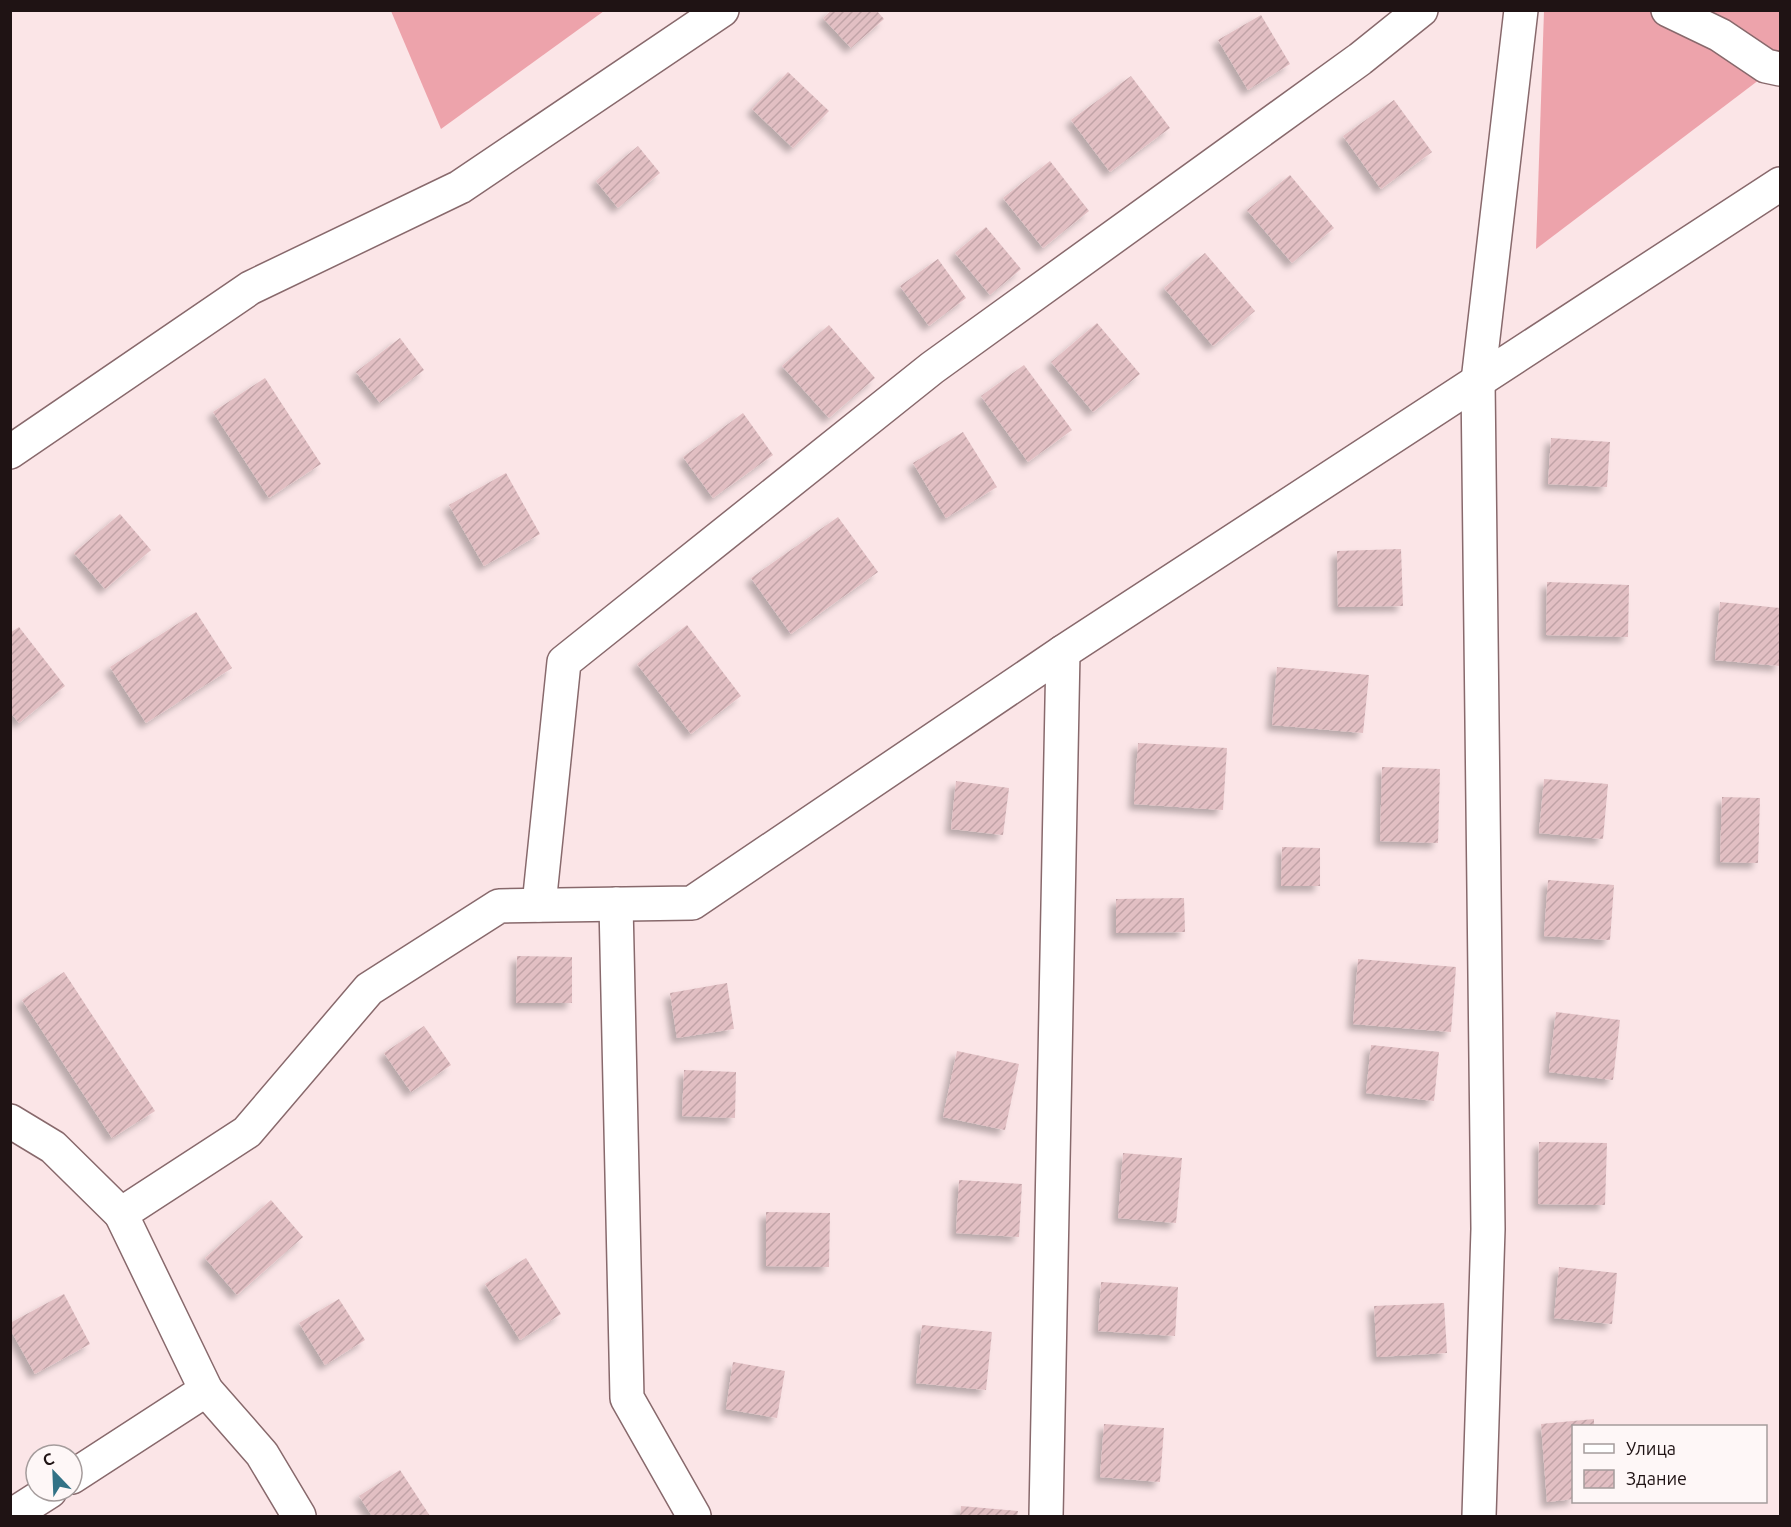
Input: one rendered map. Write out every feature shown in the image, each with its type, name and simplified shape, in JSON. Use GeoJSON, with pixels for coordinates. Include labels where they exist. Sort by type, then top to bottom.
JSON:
{"type":"FeatureCollection","features":[{"type":"Feature","properties":{"kind":"street"},"geometry":{"type":"LineString","coordinates":[[10,452],[250,288],[460,187],[722,10]]}},
{"type":"Feature","properties":{"kind":"street"},"geometry":{"type":"LineString","coordinates":[[539,905],[564,662],[932,368],[1360,59],[1420,10]]}},
{"type":"Feature","properties":{"kind":"street"},"geometry":{"type":"LineString","coordinates":[[1479,1516],[1488,1229],[1478,381],[1521,10]]}},
{"type":"Feature","properties":{"kind":"street"},"geometry":{"type":"LineString","coordinates":[[1668,10],[1720,35],[1766,66],[1780,69]]}},
{"type":"Feature","properties":{"kind":"street"},"geometry":{"type":"LineString","coordinates":[[121,1214],[247,1132],[369,989],[499,906],[692,903],[1063,652],[1780,184]]}},
{"type":"Feature","properties":{"kind":"street"},"geometry":{"type":"LineString","coordinates":[[1046,1516],[1063,652]]}},
{"type":"Feature","properties":{"kind":"street"},"geometry":{"type":"LineString","coordinates":[[616,904],[627,1398],[694,1516]]}},
{"type":"Feature","properties":{"kind":"street"},"geometry":{"type":"LineString","coordinates":[[10,1121],[53,1147],[121,1214],[206,1390],[262,1454],[299,1516]]}},
{"type":"Feature","properties":{"kind":"street"},"geometry":{"type":"LineString","coordinates":[[84,1469],[206,1390]]}},
{"type":"Feature","properties":{"kind":"street"},"geometry":{"type":"LineString","coordinates":[[11,1516],[31,1503]]}},
{"type":"Feature","properties":{"kind":"shaded area"},"geometry":{"type":"Polygon","coordinates":[[[391,11],[604,11],[441,129],[391,11]]]}},
{"type":"Feature","properties":{"kind":"shaded area"},"geometry":{"type":"Polygon","coordinates":[[[1544,11],[1780,11],[1780,64],[1536,249],[1544,11]]]}},
{"type":"Feature","properties":{"kind":"building"},"geometry":{"type":"Polygon","coordinates":[[[832,10],[876,10],[884,19],[851,48],[823,18],[832,10]]]}},
{"type":"Feature","properties":{"kind":"building"},"geometry":{"type":"Polygon","coordinates":[[[1261,15],[1290,64],[1248,90],[1218,40],[1261,15]]]}},
{"type":"Feature","properties":{"kind":"building"},"geometry":{"type":"Polygon","coordinates":[[[788,72],[829,111],[793,148],[752,109],[788,72]]]}},
{"type":"Feature","properties":{"kind":"building"},"geometry":{"type":"Polygon","coordinates":[[[1131,76],[1170,128],[1110,172],[1071,120],[1131,76]]]}},
{"type":"Feature","properties":{"kind":"building"},"geometry":{"type":"Polygon","coordinates":[[[1394,100],[1432,152],[1381,189],[1343,136],[1394,100]]]}},
{"type":"Feature","properties":{"kind":"building"},"geometry":{"type":"Polygon","coordinates":[[[638,146],[660,173],[618,208],[596,181],[638,146]]]}},
{"type":"Feature","properties":{"kind":"building"},"geometry":{"type":"Polygon","coordinates":[[[1050,161],[1089,211],[1043,248],[1003,198],[1050,161]]]}},
{"type":"Feature","properties":{"kind":"building"},"geometry":{"type":"Polygon","coordinates":[[[1290,175],[1334,228],[1292,263],[1247,210],[1290,175]]]}},
{"type":"Feature","properties":{"kind":"building"},"geometry":{"type":"Polygon","coordinates":[[[986,227],[1021,269],[990,295],[955,253],[986,227]]]}},
{"type":"Feature","properties":{"kind":"building"},"geometry":{"type":"Polygon","coordinates":[[[1205,253],[1255,311],[1213,346],[1164,288],[1205,253]]]}},
{"type":"Feature","properties":{"kind":"building"},"geometry":{"type":"Polygon","coordinates":[[[938,259],[966,298],[929,326],[900,286],[938,259]]]}},
{"type":"Feature","properties":{"kind":"building"},"geometry":{"type":"Polygon","coordinates":[[[1097,323],[1140,374],[1093,412],[1051,362],[1097,323]]]}},
{"type":"Feature","properties":{"kind":"building"},"geometry":{"type":"Polygon","coordinates":[[[829,325],[875,378],[829,418],[782,366],[829,325]]]}},
{"type":"Feature","properties":{"kind":"building"},"geometry":{"type":"Polygon","coordinates":[[[400,338],[424,370],[380,403],[356,372],[400,338]]]}},
{"type":"Feature","properties":{"kind":"building"},"geometry":{"type":"Polygon","coordinates":[[[1024,365],[1072,430],[1028,462],[981,396],[1024,365]]]}},
{"type":"Feature","properties":{"kind":"building"},"geometry":{"type":"Polygon","coordinates":[[[265,378],[321,464],[269,498],[213,412],[265,378]]]}},
{"type":"Feature","properties":{"kind":"building"},"geometry":{"type":"Polygon","coordinates":[[[743,413],[773,455],[713,498],[683,457],[743,413]]]}},
{"type":"Feature","properties":{"kind":"building"},"geometry":{"type":"Polygon","coordinates":[[[963,432],[997,487],[946,518],[913,463],[963,432]]]}},
{"type":"Feature","properties":{"kind":"building"},"geometry":{"type":"Polygon","coordinates":[[[1551,438],[1610,442],[1607,487],[1548,484],[1551,438]]]}},
{"type":"Feature","properties":{"kind":"building"},"geometry":{"type":"Polygon","coordinates":[[[506,473],[540,534],[484,566],[449,505],[506,473]]]}},
{"type":"Feature","properties":{"kind":"building"},"geometry":{"type":"Polygon","coordinates":[[[120,514],[151,550],[105,589],[74,553],[120,514]]]}},
{"type":"Feature","properties":{"kind":"building"},"geometry":{"type":"Polygon","coordinates":[[[838,517],[878,572],[791,634],[751,578],[838,517]]]}},
{"type":"Feature","properties":{"kind":"building"},"geometry":{"type":"Polygon","coordinates":[[[1401,549],[1403,606],[1338,607],[1337,551],[1401,549]]]}},
{"type":"Feature","properties":{"kind":"building"},"geometry":{"type":"Polygon","coordinates":[[[1547,582],[1629,585],[1628,637],[1546,635],[1547,582]]]}},
{"type":"Feature","properties":{"kind":"building"},"geometry":{"type":"Polygon","coordinates":[[[1720,602],[1780,608],[1780,666],[1715,660],[1720,602]]]}},
{"type":"Feature","properties":{"kind":"building"},"geometry":{"type":"Polygon","coordinates":[[[196,612],[232,668],[146,723],[110,667],[196,612]]]}},
{"type":"Feature","properties":{"kind":"building"},"geometry":{"type":"Polygon","coordinates":[[[687,625],[741,696],[691,734],[637,664],[687,625]]]}},
{"type":"Feature","properties":{"kind":"building"},"geometry":{"type":"Polygon","coordinates":[[[19,627],[65,686],[19,723],[10,712],[10,633],[19,627]]]}},
{"type":"Feature","properties":{"kind":"building"},"geometry":{"type":"Polygon","coordinates":[[[1277,667],[1369,675],[1363,733],[1272,725],[1277,667]]]}},
{"type":"Feature","properties":{"kind":"building"},"geometry":{"type":"Polygon","coordinates":[[[1138,743],[1227,748],[1223,810],[1134,804],[1138,743]]]}},
{"type":"Feature","properties":{"kind":"building"},"geometry":{"type":"Polygon","coordinates":[[[1382,767],[1440,769],[1438,843],[1380,841],[1382,767]]]}},
{"type":"Feature","properties":{"kind":"building"},"geometry":{"type":"Polygon","coordinates":[[[1544,779],[1608,784],[1603,839],[1539,833],[1544,779]]]}},
{"type":"Feature","properties":{"kind":"building"},"geometry":{"type":"Polygon","coordinates":[[[956,781],[1009,788],[1003,835],[951,829],[956,781]]]}},
{"type":"Feature","properties":{"kind":"building"},"geometry":{"type":"Polygon","coordinates":[[[1722,797],[1760,798],[1758,863],[1720,862],[1722,797]]]}},
{"type":"Feature","properties":{"kind":"building"},"geometry":{"type":"Polygon","coordinates":[[[1282,847],[1320,848],[1320,886],[1281,886],[1282,847]]]}},
{"type":"Feature","properties":{"kind":"building"},"geometry":{"type":"Polygon","coordinates":[[[1548,880],[1614,885],[1610,940],[1544,936],[1548,880]]]}},
{"type":"Feature","properties":{"kind":"building"},"geometry":{"type":"Polygon","coordinates":[[[1184,898],[1185,932],[1116,933],[1116,899],[1184,898]]]}},
{"type":"Feature","properties":{"kind":"building"},"geometry":{"type":"Polygon","coordinates":[[[517,956],[572,957],[572,1003],[516,1003],[517,956]]]}},
{"type":"Feature","properties":{"kind":"building"},"geometry":{"type":"Polygon","coordinates":[[[1358,959],[1456,967],[1451,1032],[1353,1024],[1358,959]]]}},
{"type":"Feature","properties":{"kind":"building"},"geometry":{"type":"Polygon","coordinates":[[[64,972],[155,1111],[112,1138],[22,1000],[64,972]]]}},
{"type":"Feature","properties":{"kind":"building"},"geometry":{"type":"Polygon","coordinates":[[[727,983],[734,1029],[677,1038],[670,993],[727,983]]]}},
{"type":"Feature","properties":{"kind":"building"},"geometry":{"type":"Polygon","coordinates":[[[1556,1012],[1620,1020],[1613,1080],[1549,1072],[1556,1012]]]}},
{"type":"Feature","properties":{"kind":"building"},"geometry":{"type":"Polygon","coordinates":[[[424,1026],[451,1065],[411,1092],[384,1053],[424,1026]]]}},
{"type":"Feature","properties":{"kind":"building"},"geometry":{"type":"Polygon","coordinates":[[[1371,1045],[1439,1052],[1434,1101],[1366,1093],[1371,1045]]]}},
{"type":"Feature","properties":{"kind":"building"},"geometry":{"type":"Polygon","coordinates":[[[957,1051],[1019,1064],[1005,1130],[943,1117],[957,1051]]]}},
{"type":"Feature","properties":{"kind":"building"},"geometry":{"type":"Polygon","coordinates":[[[684,1070],[736,1072],[735,1118],[682,1116],[684,1070]]]}},
{"type":"Feature","properties":{"kind":"building"},"geometry":{"type":"Polygon","coordinates":[[[1539,1142],[1607,1143],[1605,1205],[1538,1204],[1539,1142]]]}},
{"type":"Feature","properties":{"kind":"building"},"geometry":{"type":"Polygon","coordinates":[[[1123,1153],[1182,1158],[1176,1223],[1118,1218],[1123,1153]]]}},
{"type":"Feature","properties":{"kind":"building"},"geometry":{"type":"Polygon","coordinates":[[[959,1180],[1022,1184],[1019,1237],[956,1233],[959,1180]]]}},
{"type":"Feature","properties":{"kind":"building"},"geometry":{"type":"Polygon","coordinates":[[[271,1200],[303,1237],[237,1295],[205,1258],[271,1200]]]}},
{"type":"Feature","properties":{"kind":"building"},"geometry":{"type":"Polygon","coordinates":[[[766,1212],[830,1213],[829,1267],[766,1266],[766,1212]]]}},
{"type":"Feature","properties":{"kind":"building"},"geometry":{"type":"Polygon","coordinates":[[[526,1258],[561,1314],[520,1340],[485,1284],[526,1258]]]}},
{"type":"Feature","properties":{"kind":"building"},"geometry":{"type":"Polygon","coordinates":[[[1559,1267],[1617,1273],[1612,1324],[1554,1318],[1559,1267]]]}},
{"type":"Feature","properties":{"kind":"building"},"geometry":{"type":"Polygon","coordinates":[[[1101,1282],[1178,1287],[1175,1336],[1098,1331],[1101,1282]]]}},
{"type":"Feature","properties":{"kind":"building"},"geometry":{"type":"Polygon","coordinates":[[[64,1294],[90,1344],[35,1374],[10,1329],[10,1323],[64,1294]]]}},
{"type":"Feature","properties":{"kind":"building"},"geometry":{"type":"Polygon","coordinates":[[[339,1299],[365,1340],[325,1365],[299,1323],[339,1299]]]}},
{"type":"Feature","properties":{"kind":"building"},"geometry":{"type":"Polygon","coordinates":[[[1444,1303],[1447,1353],[1377,1357],[1374,1306],[1444,1303]]]}},
{"type":"Feature","properties":{"kind":"building"},"geometry":{"type":"Polygon","coordinates":[[[922,1325],[992,1332],[986,1390],[916,1383],[922,1325]]]}},
{"type":"Feature","properties":{"kind":"building"},"geometry":{"type":"Polygon","coordinates":[[[733,1362],[785,1371],[777,1418],[726,1409],[733,1362]]]}},
{"type":"Feature","properties":{"kind":"building"},"geometry":{"type":"Polygon","coordinates":[[[1594,1419],[1594,1425],[1572,1425],[1572,1499],[1547,1502],[1541,1424],[1594,1419]]]}},
{"type":"Feature","properties":{"kind":"building"},"geometry":{"type":"Polygon","coordinates":[[[1104,1424],[1164,1428],[1160,1482],[1100,1477],[1104,1424]]]}},
{"type":"Feature","properties":{"kind":"building"},"geometry":{"type":"Polygon","coordinates":[[[400,1470],[430,1516],[372,1516],[359,1496],[400,1470]]]}},
{"type":"Feature","properties":{"kind":"building"},"geometry":{"type":"Polygon","coordinates":[[[961,1506],[1018,1511],[1017,1516],[960,1516],[961,1506]]]}}]}
